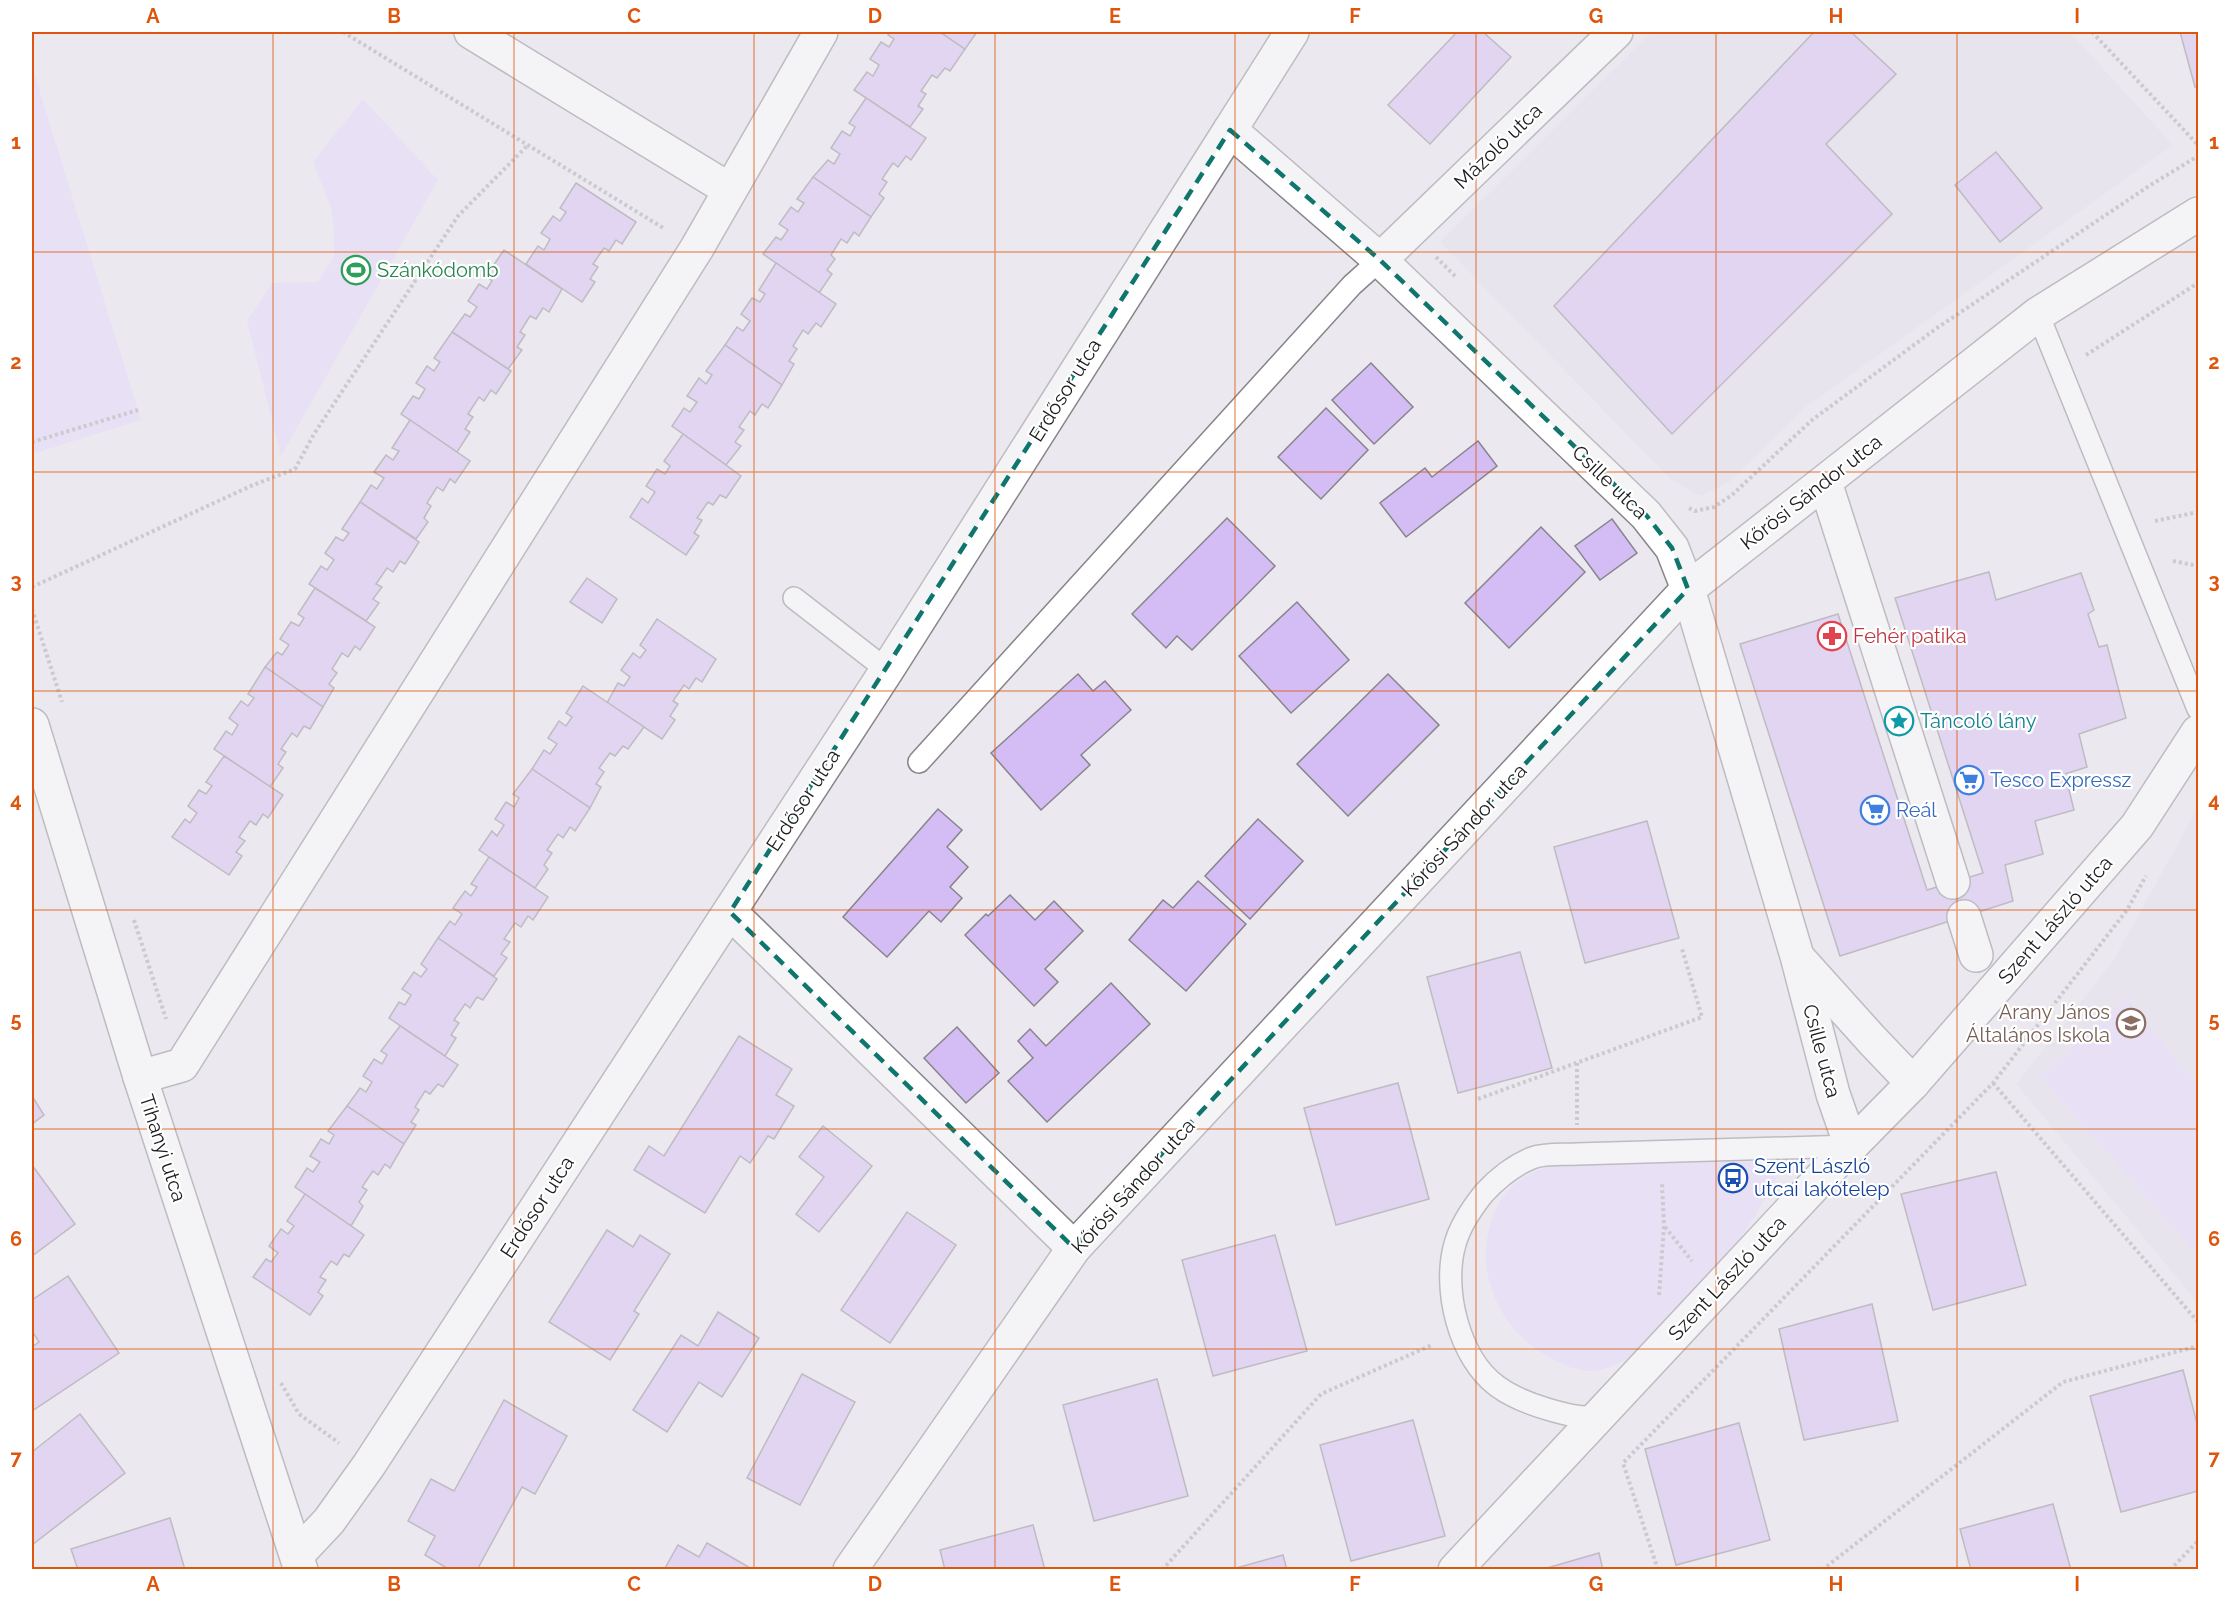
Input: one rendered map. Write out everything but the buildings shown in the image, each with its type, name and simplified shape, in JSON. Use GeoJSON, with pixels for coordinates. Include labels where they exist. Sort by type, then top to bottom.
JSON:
{"type":"FeatureCollection","features":[{"type":"Feature","properties":{"kind":"street"},"geometry":{"type":"LineString","coordinates":[[471,32],[730,190]]}},
{"type":"Feature","properties":{"kind":"street"},"geometry":{"type":"LineString","coordinates":[[140,1077],[182,1065],[697,248],[821,32]]}},
{"type":"Feature","properties":{"kind":"street","name":"Erdősor utca"},"geometry":{"type":"LineString","coordinates":[[299,1562],[369,1465],[887,670],[1291,32]]}},
{"type":"Feature","properties":{"kind":"street","name":"Mázoló utca"},"geometry":{"type":"LineString","coordinates":[[1380,260],[1616,32]]}},
{"type":"Feature","properties":{"kind":"street","name":"Csille utca"},"geometry":{"type":"LineString","coordinates":[[1230,130],[1380,260],[1646,515],[1672,548],[1688,589],[1797,956],[1833,1094],[1851,1146]]}},
{"type":"Feature","properties":{"kind":"street","name":"Kőrösi Sándor utca"},"geometry":{"type":"LineString","coordinates":[[850,1569],[1074,1248],[1688,589],[2038,314],[2199,214]]}},
{"type":"Feature","properties":{"kind":"street"},"geometry":{"type":"LineString","coordinates":[[1825,482],[1953,882]]}},
{"type":"Feature","properties":{"kind":"street","name":"Tihanyi utca"},"geometry":{"type":"LineString","coordinates":[[32,725],[140,1077],[299,1562]]}},
{"type":"Feature","properties":{"kind":"street","name":"Szent László utca"},"geometry":{"type":"LineString","coordinates":[[1455,1569],[1673,1334],[1912,1083],[2138,826],[2199,732]]}},
{"type":"Feature","properties":{"kind":"street"},"geometry":{"type":"LineString","coordinates":[[730,912],[1074,1248]]}},
{"type":"Feature","properties":{"kind":"street"},"geometry":{"type":"LineString","coordinates":[[1964,917],[1976,955]]}},
{"type":"Feature","properties":{"kind":"street","name":"Csille utca"},"geometry":{"type":"LineString","coordinates":[[1797,956],[1912,1083]]}},
{"type":"Feature","properties":{"kind":"lane"},"geometry":{"type":"LineString","coordinates":[[919,762],[1352,285],[1380,260]]}},
{"type":"Feature","properties":{"kind":"lane"},"geometry":{"type":"LineString","coordinates":[[2038,314],[2199,709]]}},
{"type":"Feature","properties":{"kind":"lane"},"geometry":{"type":"LineString","coordinates":[[794,598],[887,670]]}},
{"type":"Feature","properties":{"kind":"lane"},"geometry":{"type":"LineString","coordinates":[[1596,1417],[1579,1418],[1537,1406],[1513,1396],[1496,1385],[1480,1369],[1467,1349],[1455,1313],[1451,1286],[1454,1246],[1473,1208],[1493,1183],[1504,1173],[1534,1157],[1851,1146]]}},
{"type":"Feature","properties":{"kind":"path"},"geometry":{"type":"LineString","coordinates":[[344,32],[697,248]]}},
{"type":"Feature","properties":{"kind":"path"},"geometry":{"type":"LineString","coordinates":[[2092,32],[2199,145]]}},
{"type":"Feature","properties":{"kind":"path"},"geometry":{"type":"LineString","coordinates":[[32,587],[254,485],[295,469],[314,434],[458,216],[527,146]]}},
{"type":"Feature","properties":{"kind":"path"},"geometry":{"type":"LineString","coordinates":[[1686,506],[1695,511],[1714,507],[1732,495],[1812,420],[1937,328],[2149,186],[2199,156]]}},
{"type":"Feature","properties":{"kind":"path"},"geometry":{"type":"LineString","coordinates":[[1434,254],[1458,279]]}},
{"type":"Feature","properties":{"kind":"path"},"geometry":{"type":"LineString","coordinates":[[2079,359],[2199,283]]}},
{"type":"Feature","properties":{"kind":"path"},"geometry":{"type":"LineString","coordinates":[[32,442],[138,410]]}},
{"type":"Feature","properties":{"kind":"path"},"geometry":{"type":"LineString","coordinates":[[2154,521],[2199,512]]}},
{"type":"Feature","properties":{"kind":"path"},"geometry":{"type":"LineString","coordinates":[[2166,560],[2199,566]]}},
{"type":"Feature","properties":{"kind":"path"},"geometry":{"type":"LineString","coordinates":[[1658,1569],[1623,1463],[1993,1083],[2127,910],[2149,871]]}},
{"type":"Feature","properties":{"kind":"path"},"geometry":{"type":"LineString","coordinates":[[1478,1099],[1702,1017],[1682,949]]}},
{"type":"Feature","properties":{"kind":"path"},"geometry":{"type":"LineString","coordinates":[[1577,1063],[1577,1154]]}},
{"type":"Feature","properties":{"kind":"path"},"geometry":{"type":"LineString","coordinates":[[1993,1083],[2199,1322]]}},
{"type":"Feature","properties":{"kind":"path"},"geometry":{"type":"LineString","coordinates":[[1661,1152],[1664,1226],[1657,1313],[1673,1334]]}},
{"type":"Feature","properties":{"kind":"path"},"geometry":{"type":"LineString","coordinates":[[1664,1226],[1716,1290]]}},
{"type":"Feature","properties":{"kind":"path"},"geometry":{"type":"LineString","coordinates":[[1162,1569],[1322,1394],[1461,1333]]}},
{"type":"Feature","properties":{"kind":"path"},"geometry":{"type":"LineString","coordinates":[[1822,1569],[2063,1382],[2199,1346]]}},
{"type":"Feature","properties":{"kind":"path"},"geometry":{"type":"LineString","coordinates":[[2170,1569],[2199,1540]]}},
{"type":"Feature","properties":{"kind":"highlighted area"},"geometry":{"type":"Polygon","coordinates":[[[1230,130],[1380,260],[1646,515],[1672,548],[1688,589],[1074,1248],[730,912],[1230,130]]]}},
{"type":"Feature","properties":{"kind":"shaded area"},"geometry":{"type":"Polygon","coordinates":[[[1651,32],[2070,32],[2173,145],[1806,407],[1729,482],[1701,496],[1671,480],[1440,242],[1651,32]]]}},
{"type":"Feature","properties":{"kind":"shaded area"},"geometry":{"type":"Polygon","coordinates":[[[32,66],[141,420],[32,454],[32,66]]]}},
{"type":"Feature","properties":{"kind":"shaded area","name":"Szánkódomb"},"geometry":{"type":"Polygon","coordinates":[[[363,99],[438,180],[281,456],[247,321],[272,283],[318,282],[334,257],[331,208],[313,162],[363,99]]]}},
{"type":"Feature","properties":{"kind":"shaded area","name":"Arany János Általános Iskola"},"geometry":{"type":"Polygon","coordinates":[[[2198,807],[2198,1303],[2016,1084],[2113,961],[2198,807]]]}},
{"type":"Feature","properties":{"kind":"shaded area"},"geometry":{"type":"Polygon","coordinates":[[[2126,998],[2198,1086],[2198,1245],[2193,1250],[2040,1077],[2126,998]]]}},
{"type":"Feature","properties":{"kind":"shaded area"},"geometry":{"type":"Polygon","coordinates":[[[1565,1160],[1784,1162],[1766,1198],[1744,1233],[1657,1335],[1628,1359],[1611,1367],[1583,1371],[1554,1360],[1519,1335],[1496,1300],[1489,1280],[1486,1259],[1487,1237],[1493,1216],[1506,1193],[1524,1177],[1565,1160]]]}},
{"type":"Feature","properties":{"kind":"place","name":"Szánkódomb"},"geometry":{"type":"Point","coordinates":[356,270]}},
{"type":"Feature","properties":{"kind":"place","name":"Fehér patika"},"geometry":{"type":"Point","coordinates":[1832,636]}},
{"type":"Feature","properties":{"kind":"place","name":"Táncoló lány"},"geometry":{"type":"Point","coordinates":[1899,721]}},
{"type":"Feature","properties":{"kind":"place","name":"Tesco Expressz"},"geometry":{"type":"Point","coordinates":[1969,780]}},
{"type":"Feature","properties":{"kind":"place","name":"Reál"},"geometry":{"type":"Point","coordinates":[1875,810]}},
{"type":"Feature","properties":{"kind":"place","name":"Arany János Általános Iskola"},"geometry":{"type":"Point","coordinates":[2131,1023]}},
{"type":"Feature","properties":{"kind":"place","name":"Szent László utcai lakótelep"},"geometry":{"type":"Point","coordinates":[1733,1178]}}]}
